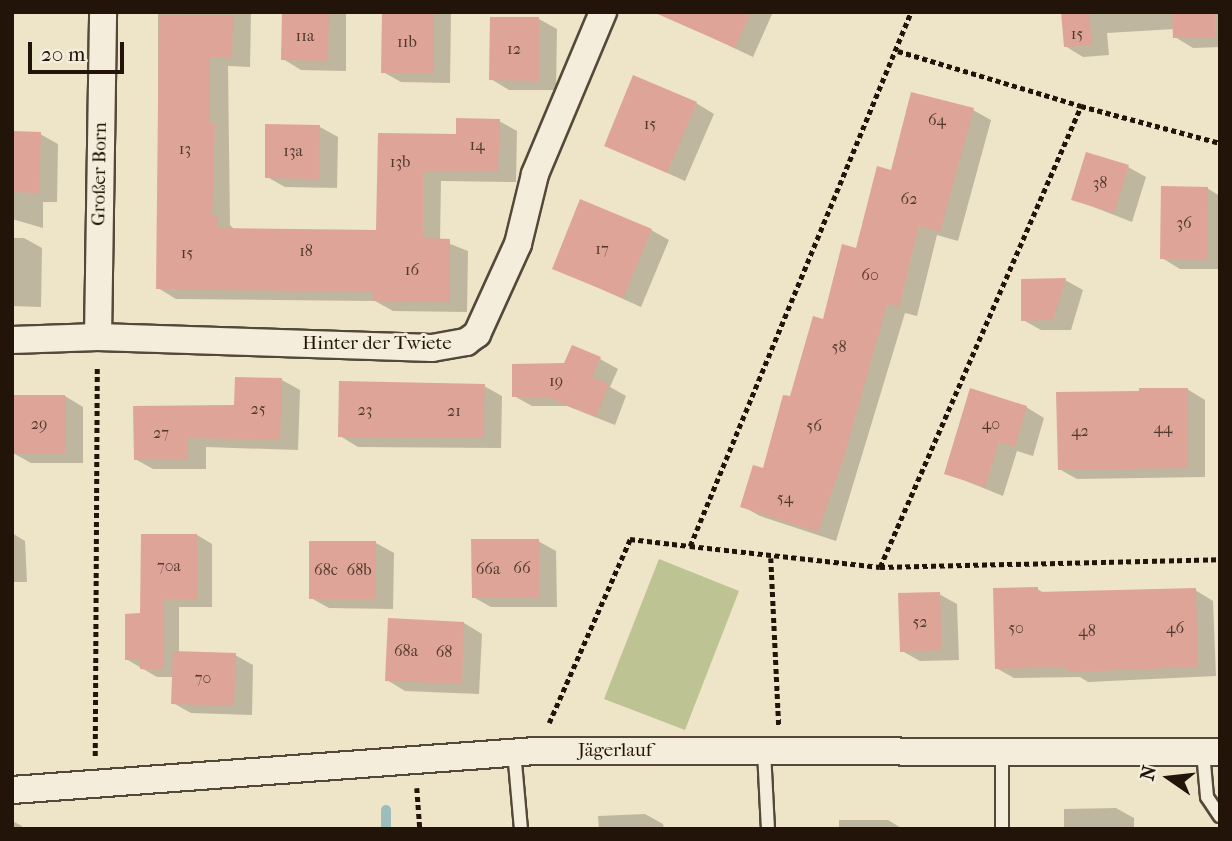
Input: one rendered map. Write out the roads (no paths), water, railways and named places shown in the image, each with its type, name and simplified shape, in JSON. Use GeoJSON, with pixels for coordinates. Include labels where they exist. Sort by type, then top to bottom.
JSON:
{"type":"FeatureCollection","features":[{"type":"Feature","properties":{"kind":"street","name":"Großer Born"},"geometry":{"type":"LineString","coordinates":[[98,337],[103,12]]}},
{"type":"Feature","properties":{"kind":"street","name":"Hinter der Twiete"},"geometry":{"type":"LineString","coordinates":[[12,340],[98,337],[432,348],[467,342],[477,334],[518,244],[536,174],[603,12]]}},
{"type":"Feature","properties":{"kind":"street","name":"Jägerlauf"},"geometry":{"type":"LineString","coordinates":[[12,790],[524,751],[1211,752]]}},
{"type":"Feature","properties":{"kind":"lane"},"geometry":{"type":"LineString","coordinates":[[521,829],[524,751]]}},
{"type":"Feature","properties":{"kind":"lane"},"geometry":{"type":"LineString","coordinates":[[768,829],[772,752]]}},
{"type":"Feature","properties":{"kind":"lane"},"geometry":{"type":"LineString","coordinates":[[1002,752],[1002,829]]}},
{"type":"Feature","properties":{"kind":"lane"},"geometry":{"type":"LineString","coordinates":[[1211,752],[1207,797],[1220,816]]}},
{"type":"Feature","properties":{"kind":"waterway"},"geometry":{"type":"LineString","coordinates":[[386,810],[386,829]]}}]}
